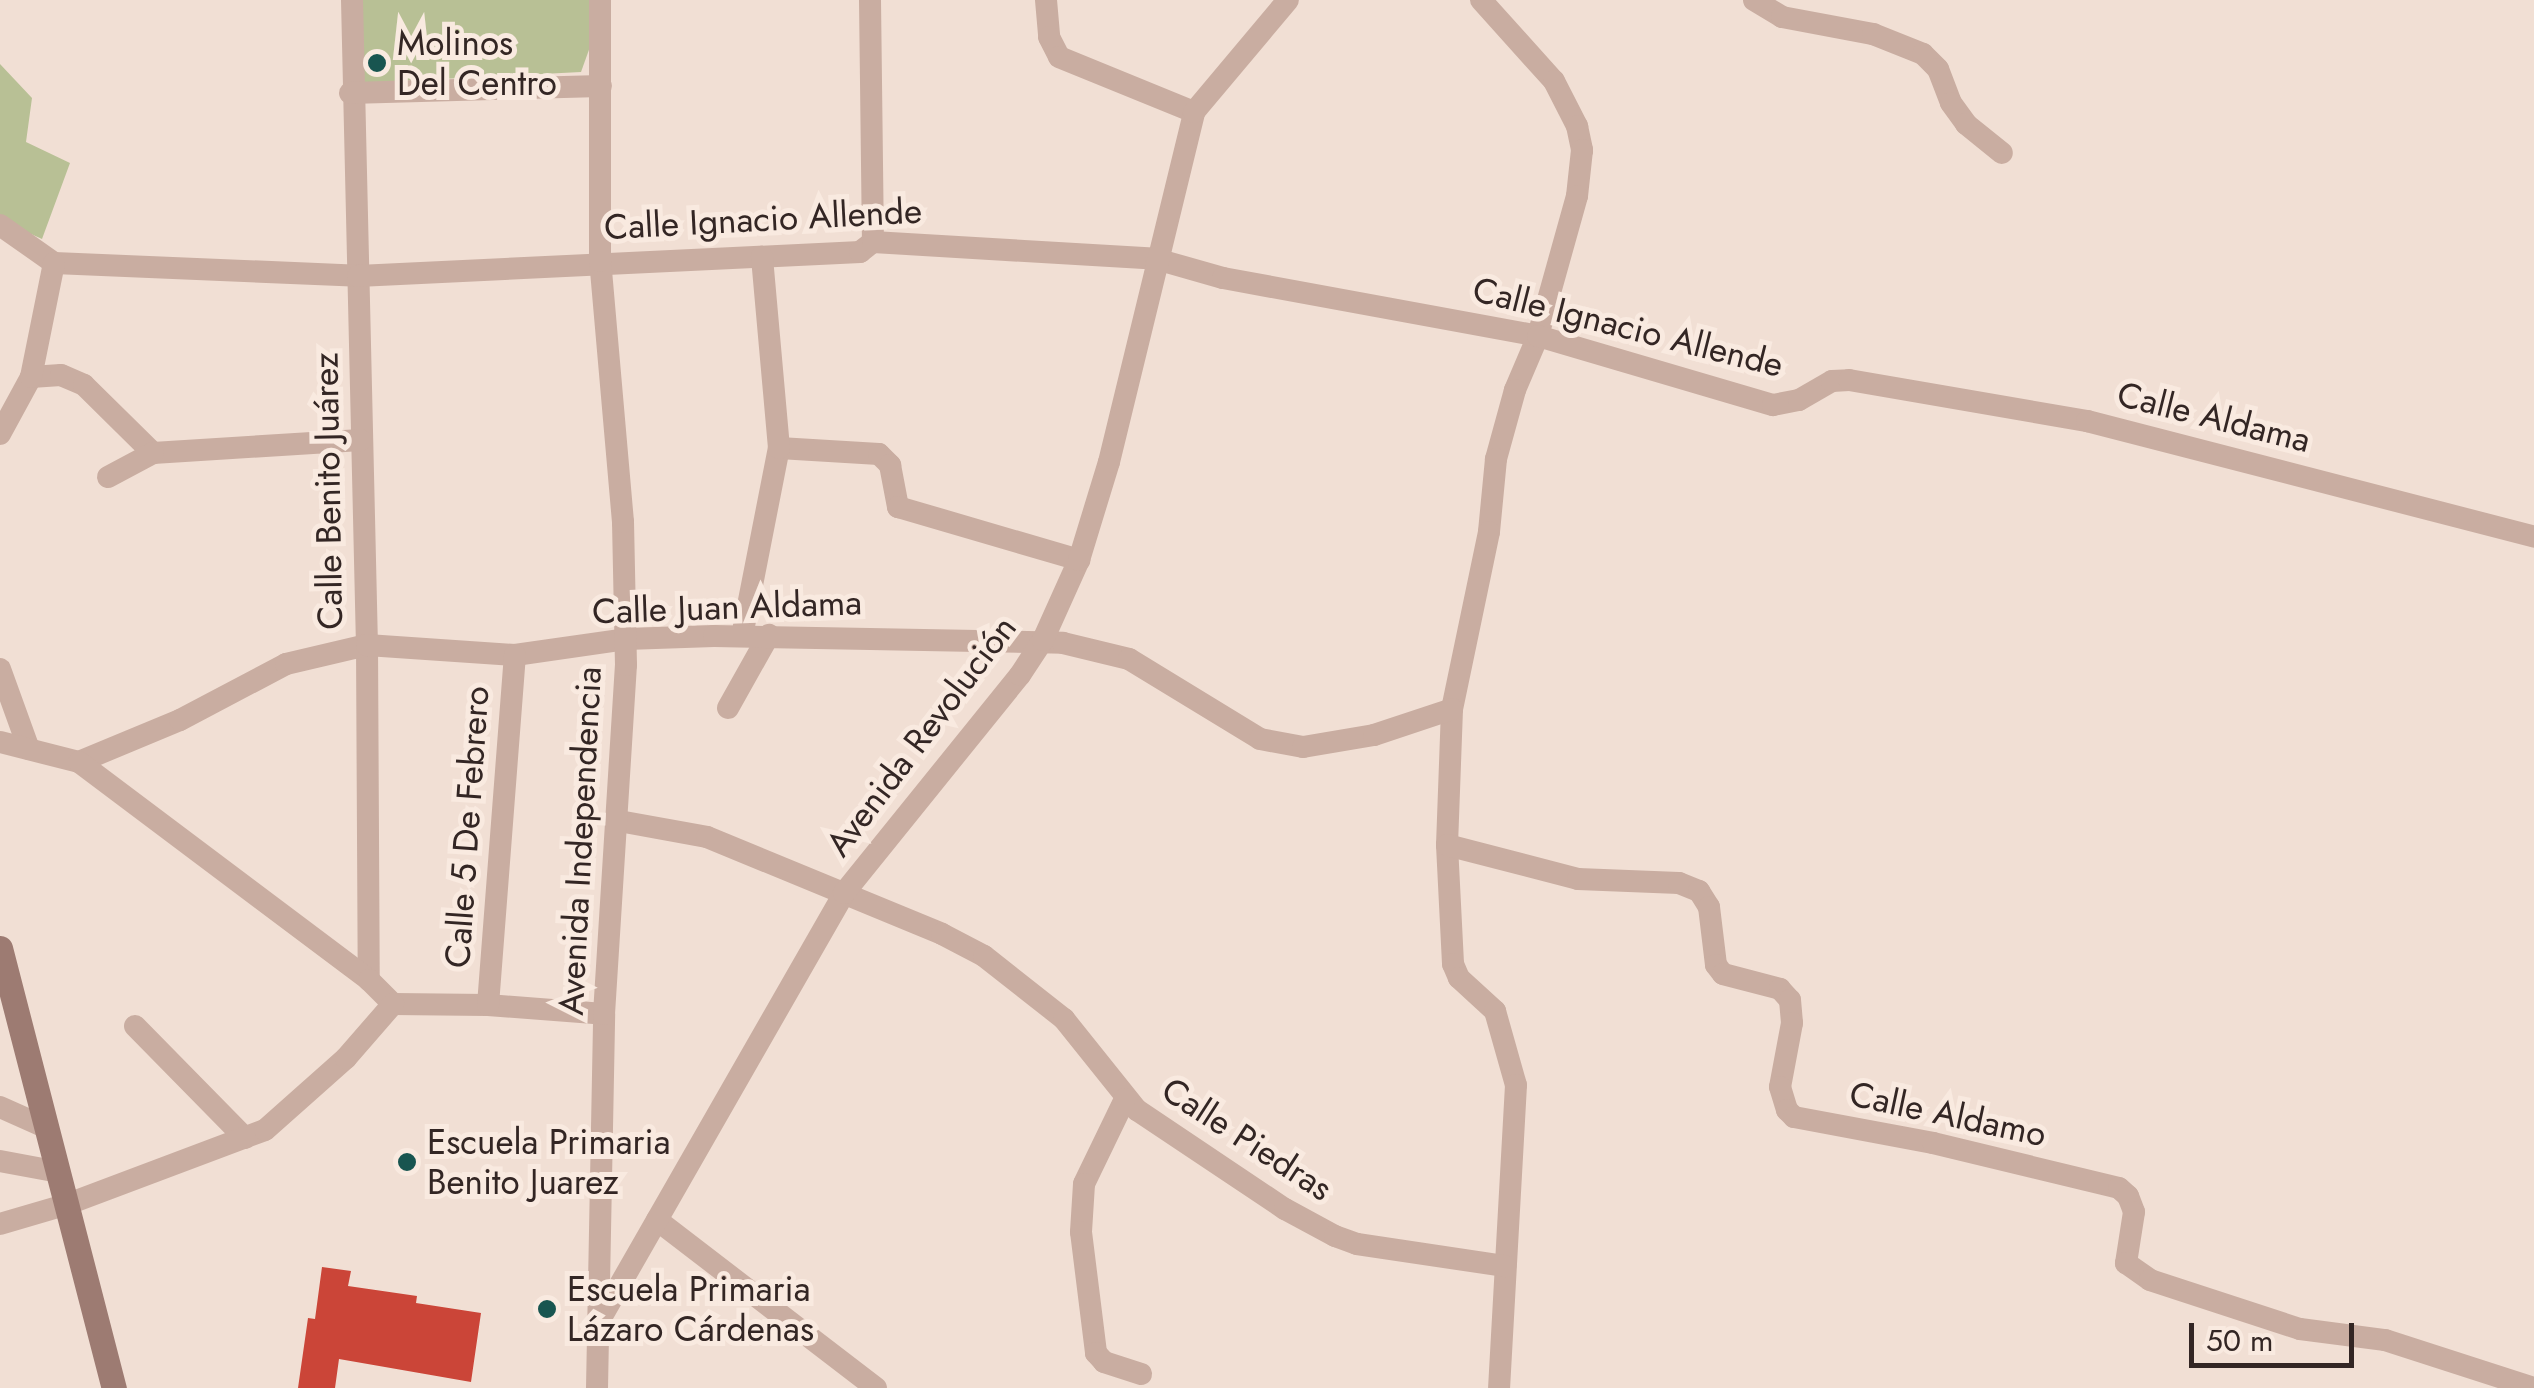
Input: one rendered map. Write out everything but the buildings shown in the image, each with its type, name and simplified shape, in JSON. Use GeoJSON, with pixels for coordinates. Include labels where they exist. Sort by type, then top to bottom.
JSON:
{"type":"FeatureCollection","features":[{"type":"Feature","properties":{"kind":"main road"},"geometry":{"type":"LineString","coordinates":[[0,948],[114,1388]]}},
{"type":"Feature","properties":{"kind":"street","name":"Calle Benito Juárez"},"geometry":{"type":"LineString","coordinates":[[352,0],[350,92],[367,646],[369,980]]}},
{"type":"Feature","properties":{"kind":"street","name":"Avenida Independencia"},"geometry":{"type":"LineString","coordinates":[[597,1388],[604,1014],[619,821],[626,639],[623,522],[600,261],[600,0]]}},
{"type":"Feature","properties":{"kind":"street"},"geometry":{"type":"LineString","coordinates":[[870,0],[873,242]]}},
{"type":"Feature","properties":{"kind":"street"},"geometry":{"type":"LineString","coordinates":[[1046,0],[1049,37],[1060,57],[1194,112]]}},
{"type":"Feature","properties":{"kind":"street","name":"Avenida Revolución"},"geometry":{"type":"LineString","coordinates":[[598,1322],[844,893],[1020,676],[1043,640],[1079,560],[1109,462],[1194,112],[1288,0]]}},
{"type":"Feature","properties":{"kind":"street"},"geometry":{"type":"LineString","coordinates":[[1481,0],[1554,81],[1577,126],[1582,150],[1577,196],[1538,336],[1515,390],[1496,459],[1489,532],[1452,709],[1447,845],[1449,939],[1455,972],[1496,1011],[1514,1066],[1516,1123],[1499,1388]]}},
{"type":"Feature","properties":{"kind":"street"},"geometry":{"type":"LineString","coordinates":[[1754,0],[1782,17],[1872,34],[1922,54],[1938,69],[1951,103],[1966,124],[2002,153]]}},
{"type":"Feature","properties":{"kind":"street"},"geometry":{"type":"LineString","coordinates":[[350,92],[601,86]]}},
{"type":"Feature","properties":{"kind":"street"},"geometry":{"type":"LineString","coordinates":[[0,225],[54,263],[30,377],[0,434]]}},
{"type":"Feature","properties":{"kind":"street","name":"Calle Ignacio Allende"},"geometry":{"type":"LineString","coordinates":[[54,263],[358,276],[600,261],[860,252],[873,242],[1156,260],[1223,278],[1538,336],[1773,405],[1799,400],[1832,381],[1872,382]]}},
{"type":"Feature","properties":{"kind":"street"},"geometry":{"type":"LineString","coordinates":[[742,636],[779,448],[762,257]]}},
{"type":"Feature","properties":{"kind":"street"},"geometry":{"type":"LineString","coordinates":[[30,377],[61,375],[84,385],[153,453]]}},
{"type":"Feature","properties":{"kind":"street","name":"Calle Aldama"},"geometry":{"type":"LineString","coordinates":[[1872,382],[2150,434],[2534,536]]}},
{"type":"Feature","properties":{"kind":"street"},"geometry":{"type":"LineString","coordinates":[[108,477],[153,453],[361,440]]}},
{"type":"Feature","properties":{"kind":"street"},"geometry":{"type":"LineString","coordinates":[[779,448],[879,454],[890,465],[898,507],[1079,560]]}},
{"type":"Feature","properties":{"kind":"street"},"geometry":{"type":"LineString","coordinates":[[728,708],[769,635]]}},
{"type":"Feature","properties":{"kind":"street","name":"Calle Juan Aldama"},"geometry":{"type":"LineString","coordinates":[[79,762],[180,720],[286,664],[367,646],[515,655],[626,639],[769,635],[1043,640],[1129,659],[1260,739],[1278,744],[1328,746],[1452,709]]}},
{"type":"Feature","properties":{"kind":"street","name":"Calle 5 De Febrero"},"geometry":{"type":"LineString","coordinates":[[488,1005],[515,655]]}},
{"type":"Feature","properties":{"kind":"street"},"geometry":{"type":"LineString","coordinates":[[0,668],[29,749]]}},
{"type":"Feature","properties":{"kind":"street"},"geometry":{"type":"LineString","coordinates":[[0,742],[79,762],[369,980],[393,1004],[488,1005],[604,1014]]}},
{"type":"Feature","properties":{"kind":"street","name":"Calle Piedras"},"geometry":{"type":"LineString","coordinates":[[619,821],[708,836],[942,934],[1016,978],[1064,1019],[1125,1099],[1284,1208],[1335,1236],[1357,1244],[1505,1266]]}},
{"type":"Feature","properties":{"kind":"street","name":"Calle Aldamo"},"geometry":{"type":"LineString","coordinates":[[1447,845],[1578,879],[1679,883],[1700,890],[1710,908],[1716,964],[1723,974],[1780,989],[1790,1000],[1792,1023],[1780,1088],[1794,1118],[1932,1143],[2119,1188],[2128,1196],[2134,1212],[2126,1262],[2150,1280],[2300,1329],[2386,1340],[2534,1388]]}},
{"type":"Feature","properties":{"kind":"street"},"geometry":{"type":"LineString","coordinates":[[0,1224],[68,1204],[265,1130],[293,1109],[393,1004]]}},
{"type":"Feature","properties":{"kind":"street"},"geometry":{"type":"LineString","coordinates":[[136,1026],[245,1138]]}},
{"type":"Feature","properties":{"kind":"street"},"geometry":{"type":"LineString","coordinates":[[1125,1099],[1084,1184],[1080,1220],[1096,1352],[1104,1362],[1141,1374]]}},
{"type":"Feature","properties":{"kind":"street"},"geometry":{"type":"LineString","coordinates":[[0,1107],[47,1128]]}},
{"type":"Feature","properties":{"kind":"street"},"geometry":{"type":"LineString","coordinates":[[0,1162],[59,1172]]}},
{"type":"Feature","properties":{"kind":"street"},"geometry":{"type":"LineString","coordinates":[[657,1220],[876,1388]]}},
{"type":"Feature","properties":{"kind":"green space"},"geometry":{"type":"Polygon","coordinates":[[[363,0],[594,0],[595,33],[581,72],[362,83],[363,0]]]}},
{"type":"Feature","properties":{"kind":"green space"},"geometry":{"type":"Polygon","coordinates":[[[0,64],[32,98],[26,142],[70,163],[42,239],[0,220],[0,64]]]}},
{"type":"Feature","properties":{"kind":"place","name":"Molinos Del Centro"},"geometry":{"type":"Point","coordinates":[377,63]}},
{"type":"Feature","properties":{"kind":"place","name":"Escuela Primaria Benito Juarez"},"geometry":{"type":"Point","coordinates":[407,1162]}},
{"type":"Feature","properties":{"kind":"place","name":"Escuela Primaria Lázaro Cárdenas"},"geometry":{"type":"Point","coordinates":[547,1309]}}]}
